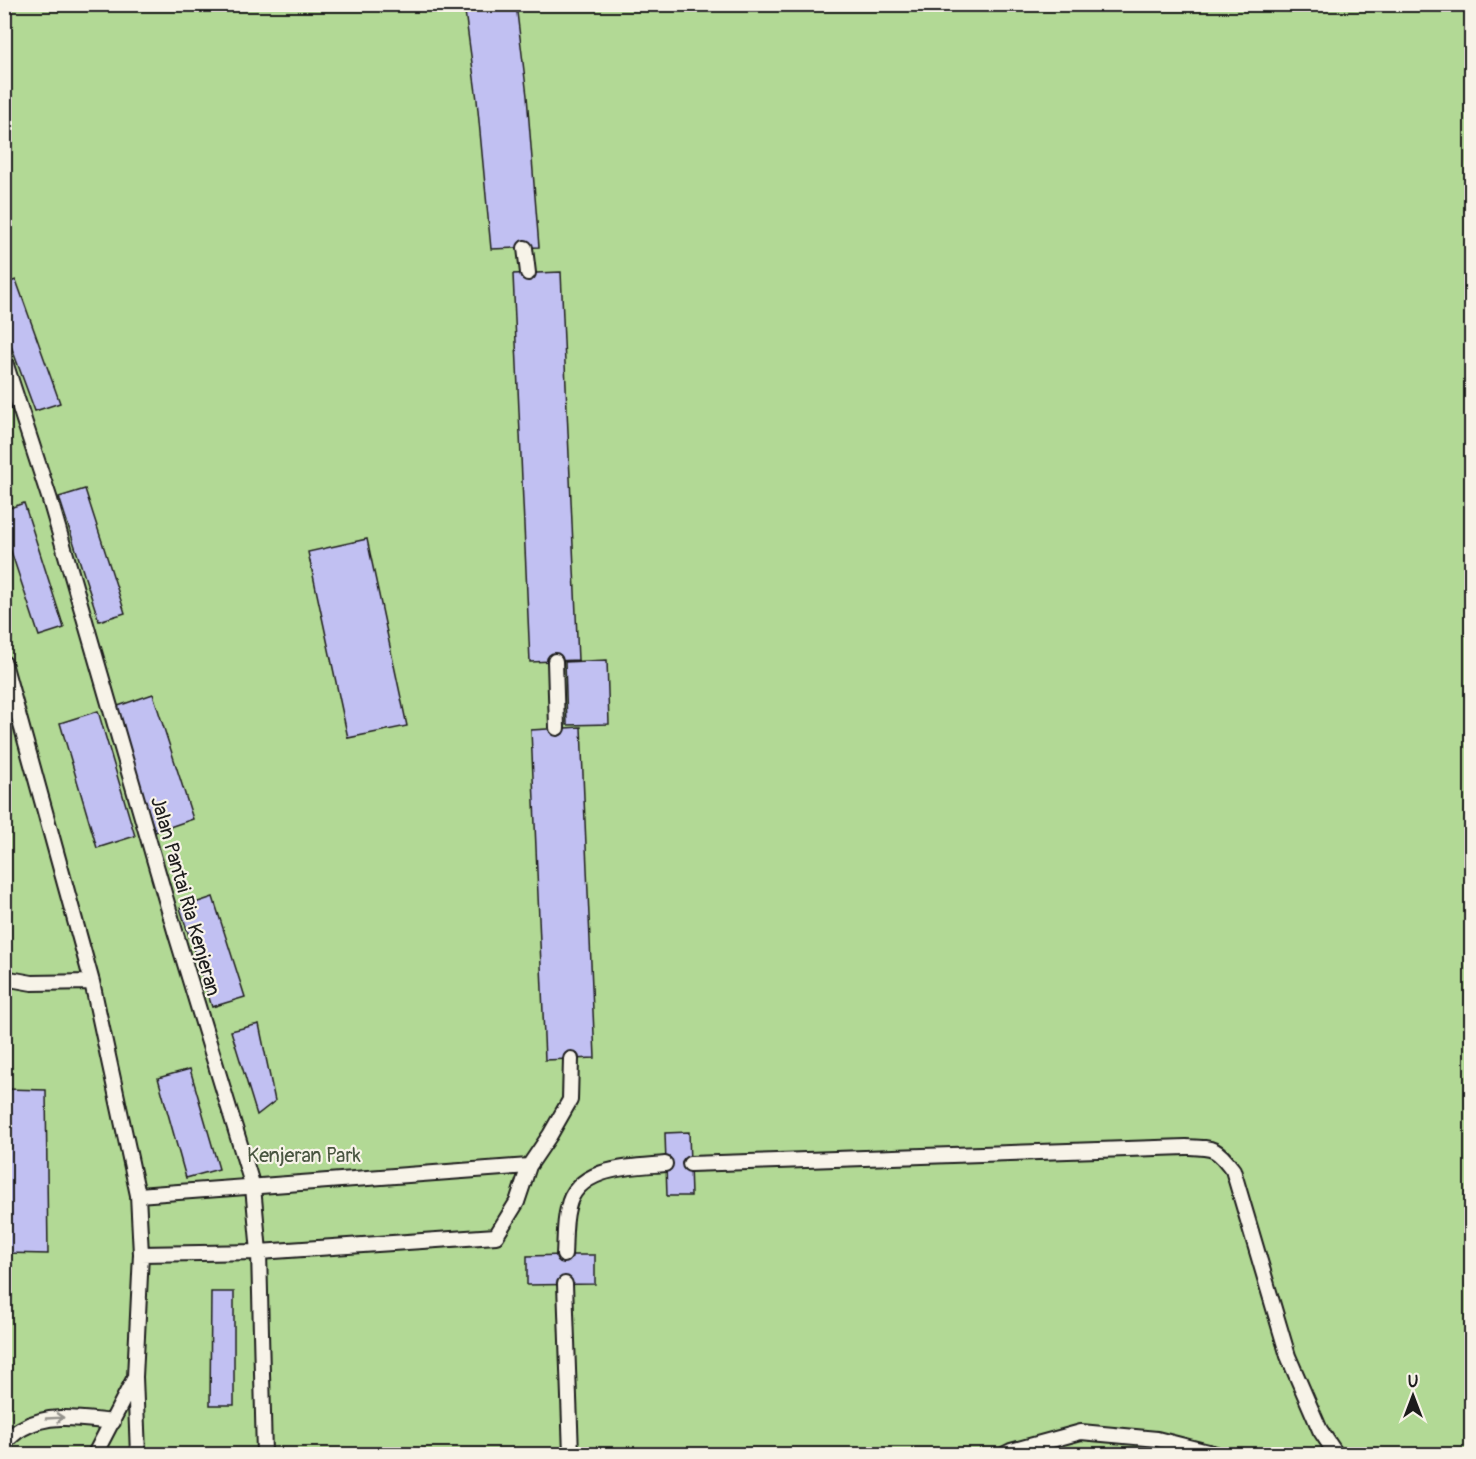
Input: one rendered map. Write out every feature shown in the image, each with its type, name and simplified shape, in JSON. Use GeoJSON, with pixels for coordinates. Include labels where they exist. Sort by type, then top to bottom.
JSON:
{"type":"FeatureCollection","features":[{"type":"Feature","properties":{"kind":"lane"},"geometry":{"type":"LineString","coordinates":[[525,248],[528,273]]}},
{"type":"Feature","properties":{"kind":"lane","name":"Jalan Pantai Ria Kenjeran"},"geometry":{"type":"LineString","coordinates":[[4,359],[50,500],[175,931],[253,1187],[259,1252],[264,1455]]}},
{"type":"Feature","properties":{"kind":"lane"},"geometry":{"type":"LineString","coordinates":[[555,661],[557,728]]}},
{"type":"Feature","properties":{"kind":"lane"},"geometry":{"type":"LineString","coordinates":[[4,663],[92,981],[138,1195],[141,1254],[135,1377],[138,1455]]}},
{"type":"Feature","properties":{"kind":"lane"},"geometry":{"type":"LineString","coordinates":[[4,978],[32,983],[92,981]]}},
{"type":"Feature","properties":{"kind":"lane"},"geometry":{"type":"LineString","coordinates":[[141,1254],[259,1252],[496,1236],[517,1202],[529,1166],[570,1100],[572,1059]]}},
{"type":"Feature","properties":{"kind":"lane"},"geometry":{"type":"LineString","coordinates":[[690,1164],[1186,1147],[1206,1147],[1221,1152],[1233,1170],[1288,1356],[1320,1430],[1336,1455]]}},
{"type":"Feature","properties":{"kind":"lane"},"geometry":{"type":"LineString","coordinates":[[564,1255],[568,1206],[579,1186],[607,1170],[665,1164]]}},
{"type":"Feature","properties":{"kind":"lane"},"geometry":{"type":"LineString","coordinates":[[138,1195],[529,1166]]}},
{"type":"Feature","properties":{"kind":"lane"},"geometry":{"type":"LineString","coordinates":[[565,1284],[572,1455]]}},
{"type":"Feature","properties":{"kind":"lane"},"geometry":{"type":"LineString","coordinates":[[95,1455],[135,1377]]}},
{"type":"Feature","properties":{"kind":"lane"},"geometry":{"type":"LineString","coordinates":[[4,1443],[22,1428],[43,1419],[67,1418],[113,1422]]}},
{"type":"Feature","properties":{"kind":"lane"},"geometry":{"type":"LineString","coordinates":[[1005,1455],[1011,1451],[1081,1432],[1157,1439],[1216,1455]]}},
{"type":"Feature","properties":{"kind":"green space","name":"Kenjeran Park"},"geometry":{"type":"Polygon","coordinates":[[[5,5],[1471,5],[1471,1454],[5,1454],[5,5]]]}},
{"type":"Feature","properties":{"kind":"building"},"geometry":{"type":"Polygon","coordinates":[[[464,4],[516,4],[527,96],[539,247],[491,249],[477,100],[464,4]]]}},
{"type":"Feature","properties":{"kind":"building"},"geometry":{"type":"Polygon","coordinates":[[[561,272],[578,660],[530,662],[513,274],[561,272]]]}},
{"type":"Feature","properties":{"kind":"building"},"geometry":{"type":"Polygon","coordinates":[[[16,280],[60,403],[35,411],[4,327],[4,284],[16,280]]]}},
{"type":"Feature","properties":{"kind":"building"},"geometry":{"type":"Polygon","coordinates":[[[85,489],[125,613],[99,621],[59,497],[85,489]]]}},
{"type":"Feature","properties":{"kind":"building"},"geometry":{"type":"Polygon","coordinates":[[[24,503],[64,628],[39,636],[4,530],[4,510],[24,503]]]}},
{"type":"Feature","properties":{"kind":"building"},"geometry":{"type":"Polygon","coordinates":[[[367,539],[407,726],[348,738],[308,552],[367,539]]]}},
{"type":"Feature","properties":{"kind":"building"},"geometry":{"type":"Polygon","coordinates":[[[607,660],[609,724],[567,725],[565,662],[607,660]]]}},
{"type":"Feature","properties":{"kind":"building"},"geometry":{"type":"Polygon","coordinates":[[[153,694],[193,819],[155,832],[115,707],[153,694]]]}},
{"type":"Feature","properties":{"kind":"building"},"geometry":{"type":"Polygon","coordinates":[[[98,711],[135,836],[97,848],[60,723],[98,711]]]}},
{"type":"Feature","properties":{"kind":"building"},"geometry":{"type":"Polygon","coordinates":[[[581,727],[595,1058],[545,1060],[531,730],[581,727]]]}},
{"type":"Feature","properties":{"kind":"building"},"geometry":{"type":"Polygon","coordinates":[[[213,897],[245,997],[212,1007],[180,908],[213,897]]]}},
{"type":"Feature","properties":{"kind":"building"},"geometry":{"type":"Polygon","coordinates":[[[259,1024],[275,1101],[257,1115],[231,1031],[259,1024]]]}},
{"type":"Feature","properties":{"kind":"building"},"geometry":{"type":"Polygon","coordinates":[[[190,1069],[219,1169],[186,1178],[158,1078],[190,1069]]]}},
{"type":"Feature","properties":{"kind":"building"},"geometry":{"type":"Polygon","coordinates":[[[4,1089],[46,1090],[48,1254],[4,1253],[4,1089]]]}},
{"type":"Feature","properties":{"kind":"building"},"geometry":{"type":"Polygon","coordinates":[[[689,1132],[691,1196],[667,1196],[665,1133],[689,1132]]]}},
{"type":"Feature","properties":{"kind":"building"},"geometry":{"type":"Polygon","coordinates":[[[595,1255],[595,1284],[527,1285],[527,1256],[595,1255]]]}},
{"type":"Feature","properties":{"kind":"building"},"geometry":{"type":"Polygon","coordinates":[[[211,1292],[234,1292],[234,1405],[210,1405],[211,1292]]]}}]}
